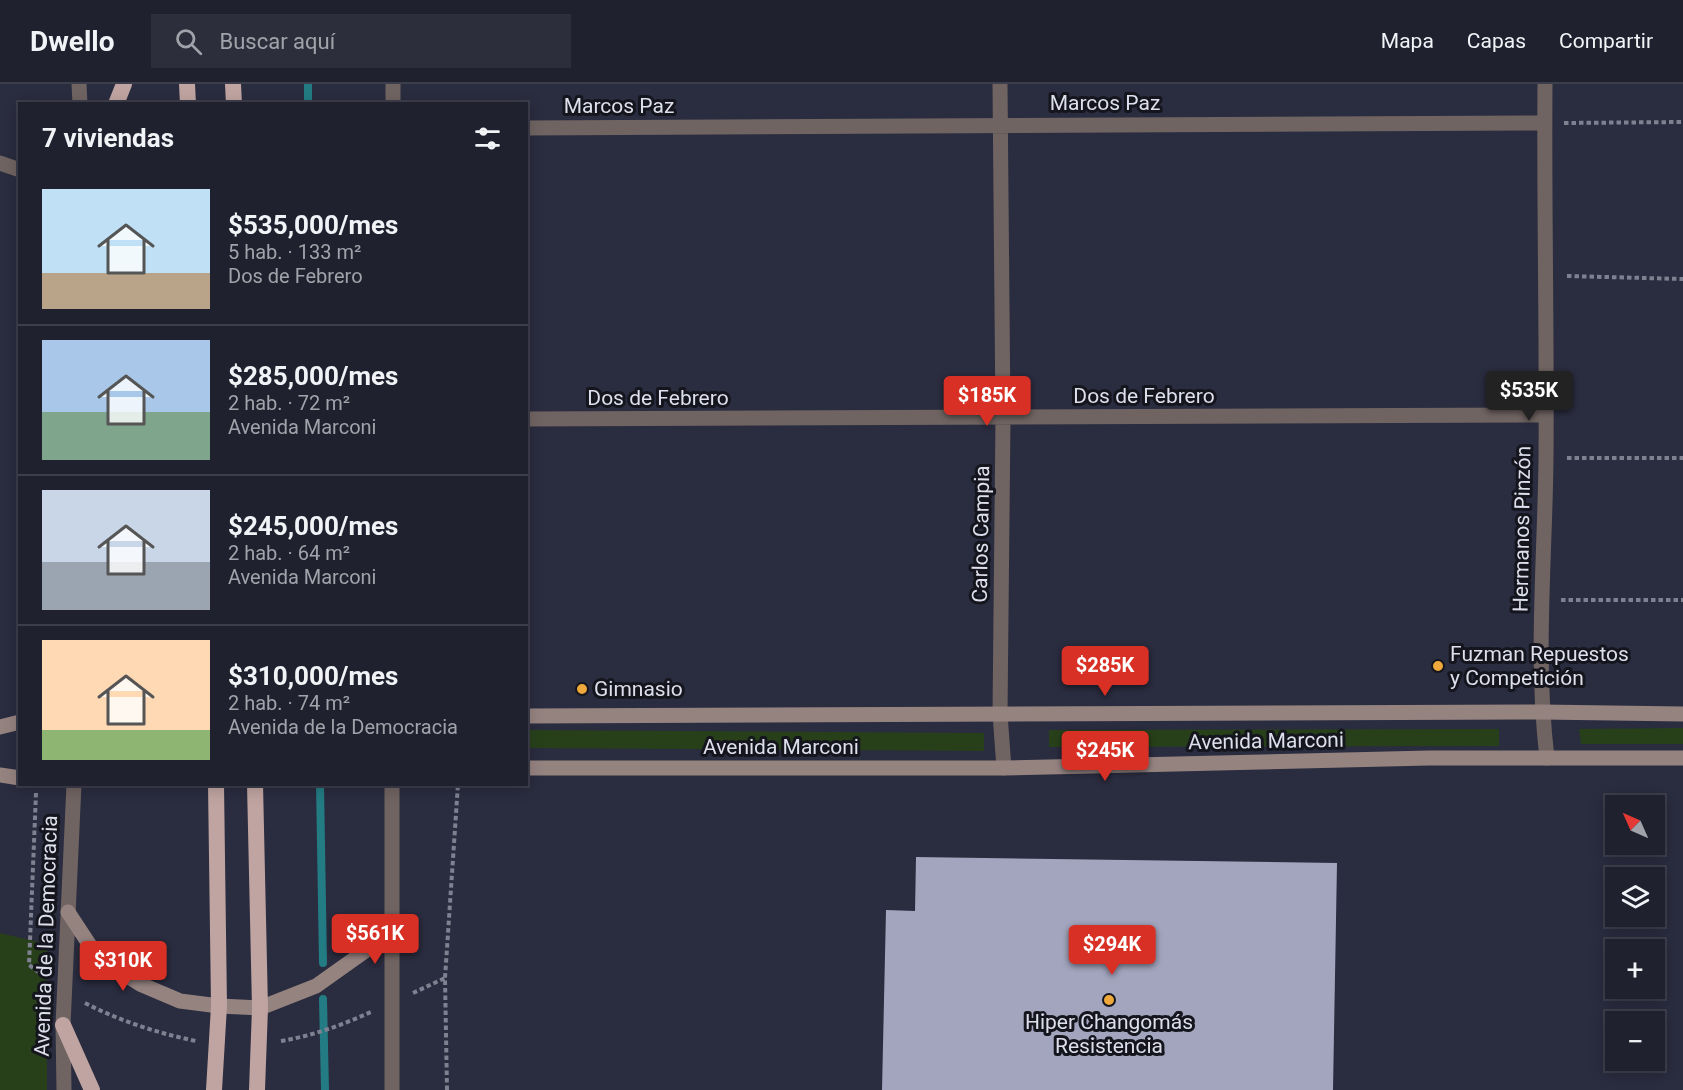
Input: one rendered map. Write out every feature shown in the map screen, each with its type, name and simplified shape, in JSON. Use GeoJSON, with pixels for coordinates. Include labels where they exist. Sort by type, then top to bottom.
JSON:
{"type":"FeatureCollection","features":[{"type":"Feature","properties":{"kind":"highway"},"geometry":{"type":"LineString","coordinates":[[117,102],[124,84]]}},
{"type":"Feature","properties":{"kind":"highway"},"geometry":{"type":"LineString","coordinates":[[187,84],[188,102]]}},
{"type":"Feature","properties":{"kind":"highway"},"geometry":{"type":"LineString","coordinates":[[214,1090],[219,1006],[216,786]]}},
{"type":"Feature","properties":{"kind":"highway"},"geometry":{"type":"LineString","coordinates":[[255,786],[260,1008],[257,1090]]}},
{"type":"Feature","properties":{"kind":"highway"},"geometry":{"type":"LineString","coordinates":[[63,1025],[92,1090]]}},
{"type":"Feature","properties":{"kind":"main road","name":"Avenida Marconi"},"geometry":{"type":"LineString","coordinates":[[528,716],[1542,712],[1683,714]]}},
{"type":"Feature","properties":{"kind":"main road"},"geometry":{"type":"LineString","coordinates":[[0,727],[18,722]]}},
{"type":"Feature","properties":{"kind":"main road","name":"Avenida Marconi"},"geometry":{"type":"LineString","coordinates":[[528,768],[1004,768],[1429,758],[1683,758]]}},
{"type":"Feature","properties":{"kind":"main road"},"geometry":{"type":"LineString","coordinates":[[0,775],[18,778]]}},
{"type":"Feature","properties":{"kind":"main road"},"geometry":{"type":"LineString","coordinates":[[68,912],[91,947],[118,970],[140,984],[180,1001],[219,1006],[260,1008],[316,986],[392,932]]}},
{"type":"Feature","properties":{"kind":"street"},"geometry":{"type":"LineString","coordinates":[[79,84],[80,102]]}},
{"type":"Feature","properties":{"kind":"street"},"geometry":{"type":"LineString","coordinates":[[393,84],[393,102]]}},
{"type":"Feature","properties":{"kind":"street","name":"Carlos Campia"},"geometry":{"type":"LineString","coordinates":[[1000,84],[1004,418],[1000,714],[1004,768]]}},
{"type":"Feature","properties":{"kind":"street","name":"Hermanos Pinzón"},"geometry":{"type":"LineString","coordinates":[[1545,84],[1546,458],[1541,600],[1542,712],[1547,758]]}},
{"type":"Feature","properties":{"kind":"street","name":"Marcos Paz"},"geometry":{"type":"LineString","coordinates":[[528,128],[1545,123]]}},
{"type":"Feature","properties":{"kind":"street"},"geometry":{"type":"LineString","coordinates":[[0,163],[18,169]]}},
{"type":"Feature","properties":{"kind":"street","name":"Dos de Febrero"},"geometry":{"type":"LineString","coordinates":[[528,419],[1545,415]]}},
{"type":"Feature","properties":{"kind":"street","name":"Avenida de la Democracia"},"geometry":{"type":"LineString","coordinates":[[64,1090],[63,1025],[74,786]]}},
{"type":"Feature","properties":{"kind":"street"},"geometry":{"type":"LineString","coordinates":[[392,786],[392,1090]]}},
{"type":"Feature","properties":{"kind":"path"},"geometry":{"type":"LineString","coordinates":[[1545,123],[1683,122]]}},
{"type":"Feature","properties":{"kind":"path"},"geometry":{"type":"LineString","coordinates":[[1547,276],[1683,279]]}},
{"type":"Feature","properties":{"kind":"path"},"geometry":{"type":"LineString","coordinates":[[1546,458],[1683,458]]}},
{"type":"Feature","properties":{"kind":"path"},"geometry":{"type":"LineString","coordinates":[[1541,600],[1683,600]]}},
{"type":"Feature","properties":{"kind":"path"},"geometry":{"type":"LineString","coordinates":[[447,1090],[445,978],[458,786]]}},
{"type":"Feature","properties":{"kind":"green space"},"geometry":{"type":"Polygon","coordinates":[[[1683,728],[1683,744],[1581,744],[1579,729],[1683,728]]]}},
{"type":"Feature","properties":{"kind":"green space"},"geometry":{"type":"Polygon","coordinates":[[[1499,729],[1499,746],[1049,747],[1049,730],[1499,729]]]}},
{"type":"Feature","properties":{"kind":"green space"},"geometry":{"type":"Polygon","coordinates":[[[528,730],[984,733],[984,751],[528,748],[528,730]]]}},
{"type":"Feature","properties":{"kind":"green space"},"geometry":{"type":"Polygon","coordinates":[[[0,933],[47,944],[47,1090],[0,1090],[0,933]]]}},
{"type":"Feature","properties":{"kind":"building","name":"Hiper Changomás Resistencia"},"geometry":{"type":"Polygon","coordinates":[[[916,857],[1337,863],[1333,1090],[882,1090],[886,910],[915,911],[916,857]]]}},
{"type":"Feature","properties":{"kind":"waterway"},"geometry":{"type":"LineString","coordinates":[[308,84],[308,102]]}},
{"type":"Feature","properties":{"kind":"waterway"},"geometry":{"type":"LineString","coordinates":[[320,786],[323,963]]}},
{"type":"Feature","properties":{"kind":"waterway"},"geometry":{"type":"LineString","coordinates":[[323,999],[325,1090]]}},
{"type":"Feature","properties":{"kind":"place","name":"Fuzman Repuestos y Competición"},"geometry":{"type":"Point","coordinates":[1438,666]}},
{"type":"Feature","properties":{"kind":"place","name":"Gimnasio"},"geometry":{"type":"Point","coordinates":[582,689]}},
{"type":"Feature","properties":{"kind":"place","name":"Hiper Changomás Resistencia"},"geometry":{"type":"Point","coordinates":[1109,1000]}}]}
